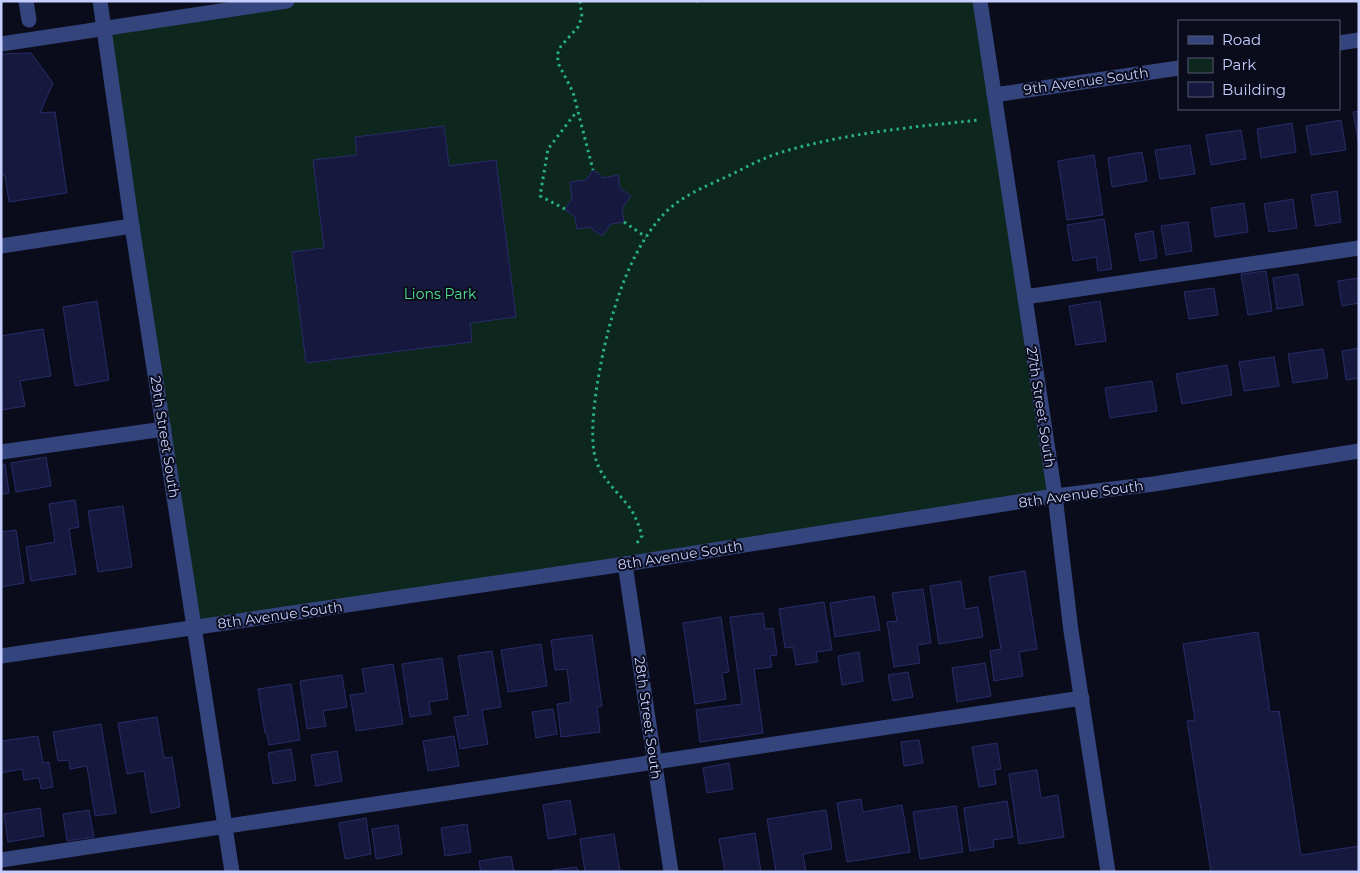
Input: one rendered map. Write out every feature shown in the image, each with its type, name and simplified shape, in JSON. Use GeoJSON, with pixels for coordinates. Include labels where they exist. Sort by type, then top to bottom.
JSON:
{"type":"FeatureCollection","features":[{"type":"Feature","properties":{"kind":"street"},"geometry":{"type":"LineString","coordinates":[[26,1],[29,20]]}},
{"type":"Feature","properties":{"kind":"street","name":"29th Street South"},"geometry":{"type":"LineString","coordinates":[[100,1],[132,226],[232,872]]}},
{"type":"Feature","properties":{"kind":"street"},"geometry":{"type":"LineString","coordinates":[[1,44],[287,1]]}},
{"type":"Feature","properties":{"kind":"street","name":"27th Street South"},"geometry":{"type":"LineString","coordinates":[[980,1],[1055,496],[1108,872]]}},
{"type":"Feature","properties":{"kind":"street"},"geometry":{"type":"LineString","coordinates":[[1340,43],[1359,40]]}},
{"type":"Feature","properties":{"kind":"street","name":"9th Avenue South"},"geometry":{"type":"LineString","coordinates":[[994,95],[1178,68]]}},
{"type":"Feature","properties":{"kind":"street"},"geometry":{"type":"LineString","coordinates":[[1,246],[132,226]]}},
{"type":"Feature","properties":{"kind":"street"},"geometry":{"type":"LineString","coordinates":[[1025,297],[1359,248]]}},
{"type":"Feature","properties":{"kind":"street"},"geometry":{"type":"LineString","coordinates":[[1,452],[164,429]]}},
{"type":"Feature","properties":{"kind":"street","name":"8th Avenue South"},"geometry":{"type":"LineString","coordinates":[[1,656],[625,564],[1055,496],[1154,484],[1359,451]]}},
{"type":"Feature","properties":{"kind":"street","name":"28th Street South"},"geometry":{"type":"LineString","coordinates":[[625,564],[671,872]]}},
{"type":"Feature","properties":{"kind":"street"},"geometry":{"type":"LineString","coordinates":[[1,860],[1082,698]]}},
{"type":"Feature","properties":{"kind":"path"},"geometry":{"type":"LineString","coordinates":[[580,1],[582,17],[578,27],[561,46],[557,55],[559,65],[573,92],[593,170]]}},
{"type":"Feature","properties":{"kind":"path"},"geometry":{"type":"LineString","coordinates":[[565,210],[540,196],[548,149],[577,111]]}},
{"type":"Feature","properties":{"kind":"path"},"geometry":{"type":"LineString","coordinates":[[625,564],[642,536],[637,520],[630,508],[608,484],[599,470],[594,451],[594,423],[601,359],[613,315],[630,269],[646,237],[663,215],[680,201],[755,162],[780,153],[859,135],[997,118]]}},
{"type":"Feature","properties":{"kind":"path"},"geometry":{"type":"LineString","coordinates":[[624,222],[646,237]]}},
{"type":"Feature","properties":{"kind":"green space","name":"Lions Park"},"geometry":{"type":"Polygon","coordinates":[[[297,1],[980,1],[1055,496],[195,628],[104,28],[297,1]]]}},
{"type":"Feature","properties":{"kind":"building"},"geometry":{"type":"Polygon","coordinates":[[[31,53],[53,83],[40,113],[55,112],[67,193],[9,202],[5,176],[1,175],[1,54],[31,53]]]}},
{"type":"Feature","properties":{"kind":"building"},"geometry":{"type":"Polygon","coordinates":[[[1359,111],[1359,145],[1353,112],[1359,111]]]}},
{"type":"Feature","properties":{"kind":"building"},"geometry":{"type":"Polygon","coordinates":[[[1341,120],[1346,150],[1311,155],[1306,126],[1341,120]]]}},
{"type":"Feature","properties":{"kind":"building"},"geometry":{"type":"Polygon","coordinates":[[[1292,123],[1296,152],[1261,158],[1257,129],[1292,123]]]}},
{"type":"Feature","properties":{"kind":"building"},"geometry":{"type":"Polygon","coordinates":[[[444,126],[449,166],[496,160],[516,317],[470,323],[472,342],[306,363],[292,252],[324,248],[313,160],[357,155],[355,137],[444,126]]]}},
{"type":"Feature","properties":{"kind":"building"},"geometry":{"type":"Polygon","coordinates":[[[1241,130],[1246,159],[1211,165],[1206,135],[1241,130]]]}},
{"type":"Feature","properties":{"kind":"building"},"geometry":{"type":"Polygon","coordinates":[[[1190,145],[1195,174],[1160,179],[1155,150],[1190,145]]]}},
{"type":"Feature","properties":{"kind":"building"},"geometry":{"type":"Polygon","coordinates":[[[1142,152],[1147,181],[1112,187],[1108,158],[1142,152]]]}},
{"type":"Feature","properties":{"kind":"building"},"geometry":{"type":"Polygon","coordinates":[[[1094,155],[1103,215],[1067,220],[1058,161],[1094,155]]]}},
{"type":"Feature","properties":{"kind":"building"},"geometry":{"type":"Polygon","coordinates":[[[593,170],[604,178],[618,175],[620,188],[631,196],[622,208],[624,222],[611,224],[602,236],[589,227],[577,229],[575,217],[565,209],[572,199],[570,182],[586,180],[593,170]]]}},
{"type":"Feature","properties":{"kind":"building"},"geometry":{"type":"Polygon","coordinates":[[[1337,191],[1341,222],[1316,226],[1311,195],[1337,191]]]}},
{"type":"Feature","properties":{"kind":"building"},"geometry":{"type":"Polygon","coordinates":[[[1293,199],[1297,228],[1269,232],[1264,204],[1293,199]]]}},
{"type":"Feature","properties":{"kind":"building"},"geometry":{"type":"Polygon","coordinates":[[[1244,203],[1248,232],[1215,237],[1211,208],[1244,203]]]}},
{"type":"Feature","properties":{"kind":"building"},"geometry":{"type":"Polygon","coordinates":[[[1104,219],[1112,269],[1098,271],[1096,257],[1073,261],[1067,225],[1104,219]]]}},
{"type":"Feature","properties":{"kind":"building"},"geometry":{"type":"Polygon","coordinates":[[[1188,222],[1192,251],[1166,255],[1161,226],[1188,222]]]}},
{"type":"Feature","properties":{"kind":"building"},"geometry":{"type":"Polygon","coordinates":[[[1153,231],[1157,258],[1140,261],[1135,234],[1153,231]]]}},
{"type":"Feature","properties":{"kind":"building"},"geometry":{"type":"Polygon","coordinates":[[[1266,271],[1272,311],[1248,315],[1241,274],[1266,271]]]}},
{"type":"Feature","properties":{"kind":"building"},"geometry":{"type":"Polygon","coordinates":[[[1298,274],[1303,305],[1277,309],[1273,278],[1298,274]]]}},
{"type":"Feature","properties":{"kind":"building"},"geometry":{"type":"Polygon","coordinates":[[[1359,278],[1359,303],[1342,306],[1338,281],[1359,278]]]}},
{"type":"Feature","properties":{"kind":"building"},"geometry":{"type":"Polygon","coordinates":[[[1214,288],[1218,315],[1189,319],[1184,292],[1214,288]]]}},
{"type":"Feature","properties":{"kind":"building"},"geometry":{"type":"Polygon","coordinates":[[[97,301],[109,380],[75,386],[63,307],[97,301]]]}},
{"type":"Feature","properties":{"kind":"building"},"geometry":{"type":"Polygon","coordinates":[[[1100,301],[1106,341],[1076,345],[1069,306],[1100,301]]]}},
{"type":"Feature","properties":{"kind":"building"},"geometry":{"type":"Polygon","coordinates":[[[43,329],[51,376],[20,381],[25,406],[2,410],[1,336],[43,329]]]}},
{"type":"Feature","properties":{"kind":"building"},"geometry":{"type":"Polygon","coordinates":[[[1359,348],[1359,378],[1346,380],[1342,351],[1359,348]]]}},
{"type":"Feature","properties":{"kind":"building"},"geometry":{"type":"Polygon","coordinates":[[[1323,349],[1328,378],[1293,383],[1288,354],[1323,349]]]}},
{"type":"Feature","properties":{"kind":"building"},"geometry":{"type":"Polygon","coordinates":[[[1274,357],[1279,386],[1244,391],[1239,362],[1274,357]]]}},
{"type":"Feature","properties":{"kind":"building"},"geometry":{"type":"Polygon","coordinates":[[[1227,365],[1232,395],[1182,404],[1176,374],[1227,365]]]}},
{"type":"Feature","properties":{"kind":"building"},"geometry":{"type":"Polygon","coordinates":[[[1152,381],[1157,411],[1110,418],[1105,388],[1152,381]]]}},
{"type":"Feature","properties":{"kind":"building"},"geometry":{"type":"Polygon","coordinates":[[[46,457],[51,486],[16,492],[11,463],[46,457]]]}},
{"type":"Feature","properties":{"kind":"building"},"geometry":{"type":"Polygon","coordinates":[[[5,464],[9,493],[1,494],[1,465],[5,464]]]}},
{"type":"Feature","properties":{"kind":"building"},"geometry":{"type":"Polygon","coordinates":[[[75,500],[79,527],[69,529],[76,574],[31,581],[26,547],[55,542],[49,504],[75,500]]]}},
{"type":"Feature","properties":{"kind":"building"},"geometry":{"type":"Polygon","coordinates":[[[123,506],[132,567],[98,572],[88,511],[123,506]]]}},
{"type":"Feature","properties":{"kind":"building"},"geometry":{"type":"Polygon","coordinates":[[[16,530],[24,583],[1,587],[1,532],[16,530]]]}},
{"type":"Feature","properties":{"kind":"building"},"geometry":{"type":"Polygon","coordinates":[[[1025,571],[1037,649],[1019,652],[1023,676],[994,681],[990,651],[1001,649],[989,577],[1025,571]]]}},
{"type":"Feature","properties":{"kind":"building"},"geometry":{"type":"Polygon","coordinates":[[[961,581],[965,609],[978,607],[983,637],[939,644],[930,586],[961,581]]]}},
{"type":"Feature","properties":{"kind":"building"},"geometry":{"type":"Polygon","coordinates":[[[923,589],[931,643],[917,645],[920,663],[894,667],[887,622],[897,621],[892,593],[923,589]]]}},
{"type":"Feature","properties":{"kind":"building"},"geometry":{"type":"Polygon","coordinates":[[[874,596],[880,630],[835,637],[830,603],[874,596]]]}},
{"type":"Feature","properties":{"kind":"building"},"geometry":{"type":"Polygon","coordinates":[[[824,602],[832,650],[816,652],[818,662],[796,665],[793,647],[785,648],[779,609],[824,602]]]}},
{"type":"Feature","properties":{"kind":"building"},"geometry":{"type":"Polygon","coordinates":[[[763,613],[765,629],[773,628],[777,655],[770,656],[772,667],[754,669],[763,733],[700,742],[696,710],[742,704],[730,617],[763,613]]]}},
{"type":"Feature","properties":{"kind":"building"},"geometry":{"type":"Polygon","coordinates":[[[721,617],[729,672],[722,673],[726,699],[695,704],[683,623],[721,617]]]}},
{"type":"Feature","properties":{"kind":"building"},"geometry":{"type":"Polygon","coordinates":[[[1258,632],[1270,712],[1279,711],[1301,855],[1359,846],[1359,872],[1211,872],[1187,721],[1195,720],[1183,644],[1258,632]]]}},
{"type":"Feature","properties":{"kind":"building"},"geometry":{"type":"Polygon","coordinates":[[[592,635],[602,706],[597,707],[600,732],[561,737],[557,704],[571,702],[567,669],[555,670],[551,640],[592,635]]]}},
{"type":"Feature","properties":{"kind":"building"},"geometry":{"type":"Polygon","coordinates":[[[541,644],[547,686],[508,692],[501,650],[541,644]]]}},
{"type":"Feature","properties":{"kind":"building"},"geometry":{"type":"Polygon","coordinates":[[[492,651],[501,707],[482,710],[488,744],[460,749],[454,717],[468,715],[458,656],[492,651]]]}},
{"type":"Feature","properties":{"kind":"building"},"geometry":{"type":"Polygon","coordinates":[[[859,652],[863,681],[842,685],[838,656],[859,652]]]}},
{"type":"Feature","properties":{"kind":"building"},"geometry":{"type":"Polygon","coordinates":[[[442,658],[448,699],[429,702],[431,714],[410,717],[402,664],[442,658]]]}},
{"type":"Feature","properties":{"kind":"building"},"geometry":{"type":"Polygon","coordinates":[[[985,663],[991,696],[957,702],[952,668],[985,663]]]}},
{"type":"Feature","properties":{"kind":"building"},"geometry":{"type":"Polygon","coordinates":[[[393,664],[403,724],[356,731],[350,695],[366,693],[362,669],[393,664]]]}},
{"type":"Feature","properties":{"kind":"building"},"geometry":{"type":"Polygon","coordinates":[[[908,672],[913,697],[893,701],[888,675],[908,672]]]}},
{"type":"Feature","properties":{"kind":"building"},"geometry":{"type":"Polygon","coordinates":[[[342,675],[347,707],[323,711],[326,726],[307,729],[300,681],[342,675]]]}},
{"type":"Feature","properties":{"kind":"building"},"geometry":{"type":"Polygon","coordinates":[[[291,684],[300,740],[269,745],[267,733],[265,733],[258,689],[291,684]]]}},
{"type":"Feature","properties":{"kind":"building"},"geometry":{"type":"Polygon","coordinates":[[[553,709],[557,734],[536,738],[532,712],[553,709]]]}},
{"type":"Feature","properties":{"kind":"building"},"geometry":{"type":"Polygon","coordinates":[[[157,717],[164,758],[172,757],[180,807],[151,813],[144,771],[127,774],[118,723],[157,717]]]}},
{"type":"Feature","properties":{"kind":"building"},"geometry":{"type":"Polygon","coordinates":[[[101,724],[116,813],[95,816],[87,766],[70,769],[69,760],[58,761],[53,732],[101,724]]]}},
{"type":"Feature","properties":{"kind":"building"},"geometry":{"type":"Polygon","coordinates":[[[38,736],[43,763],[49,762],[53,787],[41,789],[39,778],[24,780],[22,769],[1,773],[1,741],[38,736]]]}},
{"type":"Feature","properties":{"kind":"building"},"geometry":{"type":"Polygon","coordinates":[[[454,736],[459,766],[428,771],[423,741],[454,736]]]}},
{"type":"Feature","properties":{"kind":"building"},"geometry":{"type":"Polygon","coordinates":[[[919,740],[923,763],[904,766],[901,742],[919,740]]]}},
{"type":"Feature","properties":{"kind":"building"},"geometry":{"type":"Polygon","coordinates":[[[997,743],[1001,769],[994,770],[996,784],[979,787],[972,747],[997,743]]]}},
{"type":"Feature","properties":{"kind":"building"},"geometry":{"type":"Polygon","coordinates":[[[291,749],[296,780],[273,784],[268,753],[291,749]]]}},
{"type":"Feature","properties":{"kind":"building"},"geometry":{"type":"Polygon","coordinates":[[[337,751],[342,781],[316,786],[311,755],[337,751]]]}},
{"type":"Feature","properties":{"kind":"building"},"geometry":{"type":"Polygon","coordinates":[[[729,763],[733,789],[707,793],[703,768],[729,763]]]}},
{"type":"Feature","properties":{"kind":"building"},"geometry":{"type":"Polygon","coordinates":[[[1037,770],[1041,798],[1058,795],[1064,837],[1019,844],[1009,774],[1037,770]]]}},
{"type":"Feature","properties":{"kind":"building"},"geometry":{"type":"Polygon","coordinates":[[[861,799],[863,812],[902,805],[910,852],[847,862],[837,803],[861,799]]]}},
{"type":"Feature","properties":{"kind":"building"},"geometry":{"type":"Polygon","coordinates":[[[570,800],[576,834],[548,839],[543,805],[570,800]]]}},
{"type":"Feature","properties":{"kind":"building"},"geometry":{"type":"Polygon","coordinates":[[[1007,801],[1013,837],[993,840],[994,847],[970,851],[964,808],[1007,801]]]}},
{"type":"Feature","properties":{"kind":"building"},"geometry":{"type":"Polygon","coordinates":[[[956,806],[963,852],[920,859],[913,812],[956,806]]]}},
{"type":"Feature","properties":{"kind":"building"},"geometry":{"type":"Polygon","coordinates":[[[40,808],[44,836],[8,842],[4,814],[40,808]]]}},
{"type":"Feature","properties":{"kind":"building"},"geometry":{"type":"Polygon","coordinates":[[[89,810],[94,837],[67,841],[63,814],[89,810]]]}},
{"type":"Feature","properties":{"kind":"building"},"geometry":{"type":"Polygon","coordinates":[[[826,810],[832,849],[803,854],[806,872],[776,872],[767,819],[826,810]]]}},
{"type":"Feature","properties":{"kind":"building"},"geometry":{"type":"Polygon","coordinates":[[[366,818],[371,854],[345,859],[339,823],[366,818]]]}},
{"type":"Feature","properties":{"kind":"building"},"geometry":{"type":"Polygon","coordinates":[[[467,824],[471,852],[445,856],[441,828],[467,824]]]}},
{"type":"Feature","properties":{"kind":"building"},"geometry":{"type":"Polygon","coordinates":[[[398,825],[402,854],[376,859],[372,829],[398,825]]]}},
{"type":"Feature","properties":{"kind":"building"},"geometry":{"type":"Polygon","coordinates":[[[755,833],[761,872],[725,872],[719,839],[755,833]]]}},
{"type":"Feature","properties":{"kind":"building"},"geometry":{"type":"Polygon","coordinates":[[[614,834],[620,872],[585,872],[580,839],[614,834]]]}},
{"type":"Feature","properties":{"kind":"building"},"geometry":{"type":"Polygon","coordinates":[[[511,856],[514,872],[481,872],[479,861],[511,856]]]}},
{"type":"Feature","properties":{"kind":"building"},"geometry":{"type":"Polygon","coordinates":[[[577,867],[578,872],[554,872],[553,870],[577,867]]]}}]}
